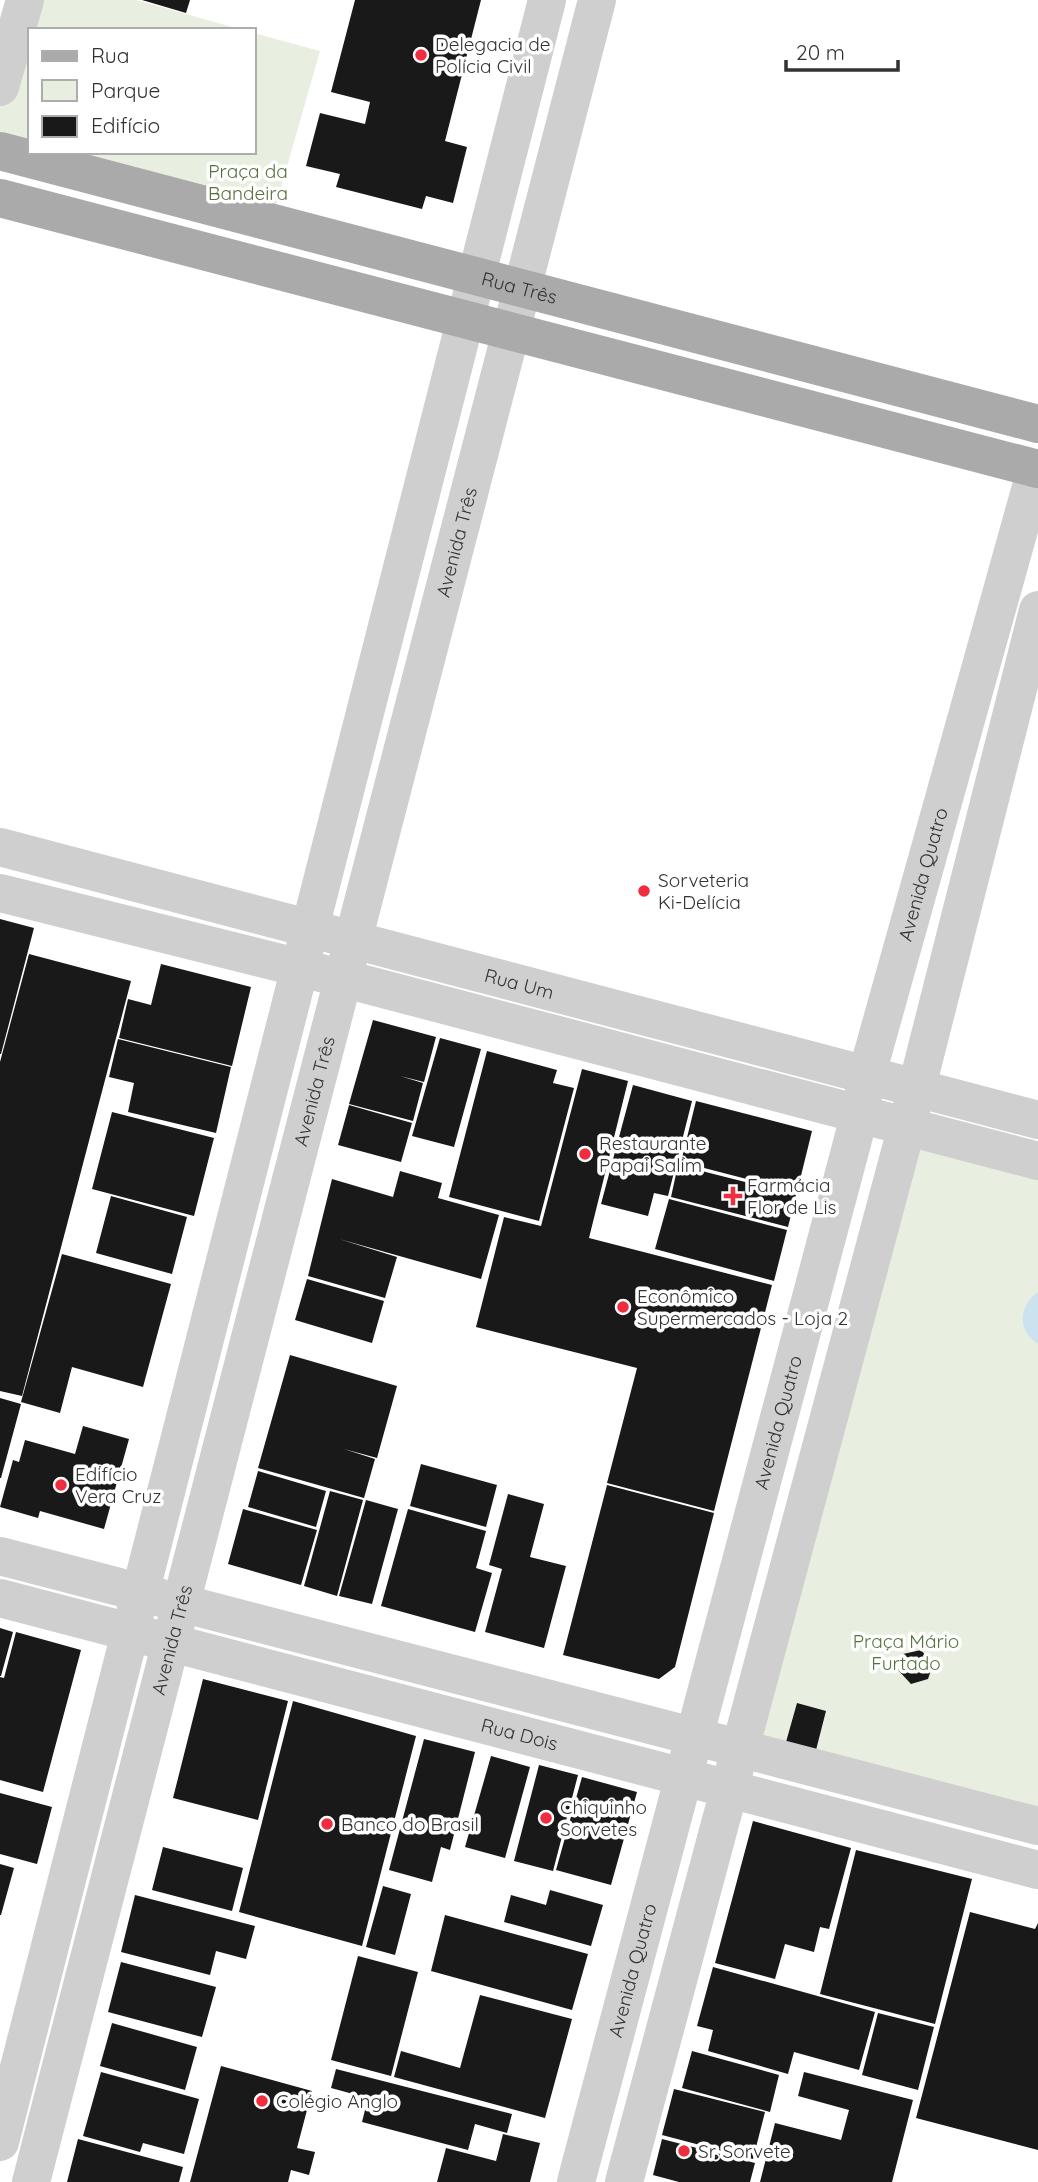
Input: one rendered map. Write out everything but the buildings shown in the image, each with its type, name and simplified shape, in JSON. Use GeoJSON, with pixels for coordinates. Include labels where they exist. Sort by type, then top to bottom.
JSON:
{"type":"FeatureCollection","features":[{"type":"Feature","properties":{"kind":"main road","name":"Rua Três"},"geometry":{"type":"LineString","coordinates":[[0,151],[478,274],[1038,424]]}},
{"type":"Feature","properties":{"kind":"main road"},"geometry":{"type":"LineString","coordinates":[[0,198],[1037,466]]}},
{"type":"Feature","properties":{"kind":"street"},"geometry":{"type":"LineString","coordinates":[[0,87],[24,0]]}},
{"type":"Feature","properties":{"kind":"street"},"geometry":{"type":"LineString","coordinates":[[0,2143],[136,1590],[468,320],[547,0]]}},
{"type":"Feature","properties":{"kind":"street","name":"Avenida Três"},"geometry":{"type":"LineString","coordinates":[[31,2182],[173,1643],[509,331],[597,0]]}},
{"type":"Feature","properties":{"kind":"street","name":"Avenida Quatro"},"geometry":{"type":"LineString","coordinates":[[576,2182],[860,1113],[867,1074],[1037,466]]}},
{"type":"Feature","properties":{"kind":"street"},"geometry":{"type":"LineString","coordinates":[[624,2182],[907,1126],[914,1086],[1038,610]]}},
{"type":"Feature","properties":{"kind":"street","name":"Rua Um"},"geometry":{"type":"LineString","coordinates":[[0,847],[1038,1120]]}},
{"type":"Feature","properties":{"kind":"street","name":"Rua Um"},"geometry":{"type":"LineString","coordinates":[[0,893],[345,979],[1038,1161]]}},
{"type":"Feature","properties":{"kind":"street"},"geometry":{"type":"LineString","coordinates":[[0,1556],[1038,1826]]}},
{"type":"Feature","properties":{"kind":"street","name":"Rua Dois"},"geometry":{"type":"LineString","coordinates":[[0,1598],[1038,1870]]}},
{"type":"Feature","properties":{"kind":"green space","name":"Praça da Bandeira"},"geometry":{"type":"Polygon","coordinates":[[[24,0],[136,0],[236,28],[28,28],[28,154],[256,154],[256,34],[320,51],[272,219],[0,149],[0,84],[24,0]]]}},
{"type":"Feature","properties":{"kind":"green space","name":"Praça Mário Furtado"},"geometry":{"type":"Polygon","coordinates":[[[908,1127],[1038,1162],[1038,1825],[744,1746],[908,1127]]]}},
{"type":"Feature","properties":{"kind":"water"},"geometry":{"type":"Polygon","coordinates":[[[1038,1292],[1038,1344],[1026,1332],[1023,1318],[1027,1304],[1038,1292]]]}},
{"type":"Feature","properties":{"kind":"place","name":"Delegacia de Polícia Civil"},"geometry":{"type":"Point","coordinates":[421,55]}},
{"type":"Feature","properties":{"kind":"place","name":"Sorveteria Ki-Delícia"},"geometry":{"type":"Point","coordinates":[644,891]}},
{"type":"Feature","properties":{"kind":"place","name":"Restaurante Papai Salim"},"geometry":{"type":"Point","coordinates":[585,1154]}},
{"type":"Feature","properties":{"kind":"place","name":"Farmácia Flor de Lis"},"geometry":{"type":"Point","coordinates":[733,1196]}},
{"type":"Feature","properties":{"kind":"place","name":"Econômico Supermercados - Loja 2"},"geometry":{"type":"Point","coordinates":[623,1307]}},
{"type":"Feature","properties":{"kind":"place","name":"Edifício Vera Cruz"},"geometry":{"type":"Point","coordinates":[61,1485]}},
{"type":"Feature","properties":{"kind":"place","name":"Chiquinho Sorvetes"},"geometry":{"type":"Point","coordinates":[546,1818]}},
{"type":"Feature","properties":{"kind":"place","name":"Banco do Brasil"},"geometry":{"type":"Point","coordinates":[327,1824]}},
{"type":"Feature","properties":{"kind":"place","name":"Colégio Anglo"},"geometry":{"type":"Point","coordinates":[262,2101]}},
{"type":"Feature","properties":{"kind":"place","name":"Sr. Sorvete"},"geometry":{"type":"Point","coordinates":[684,2151]}}]}
